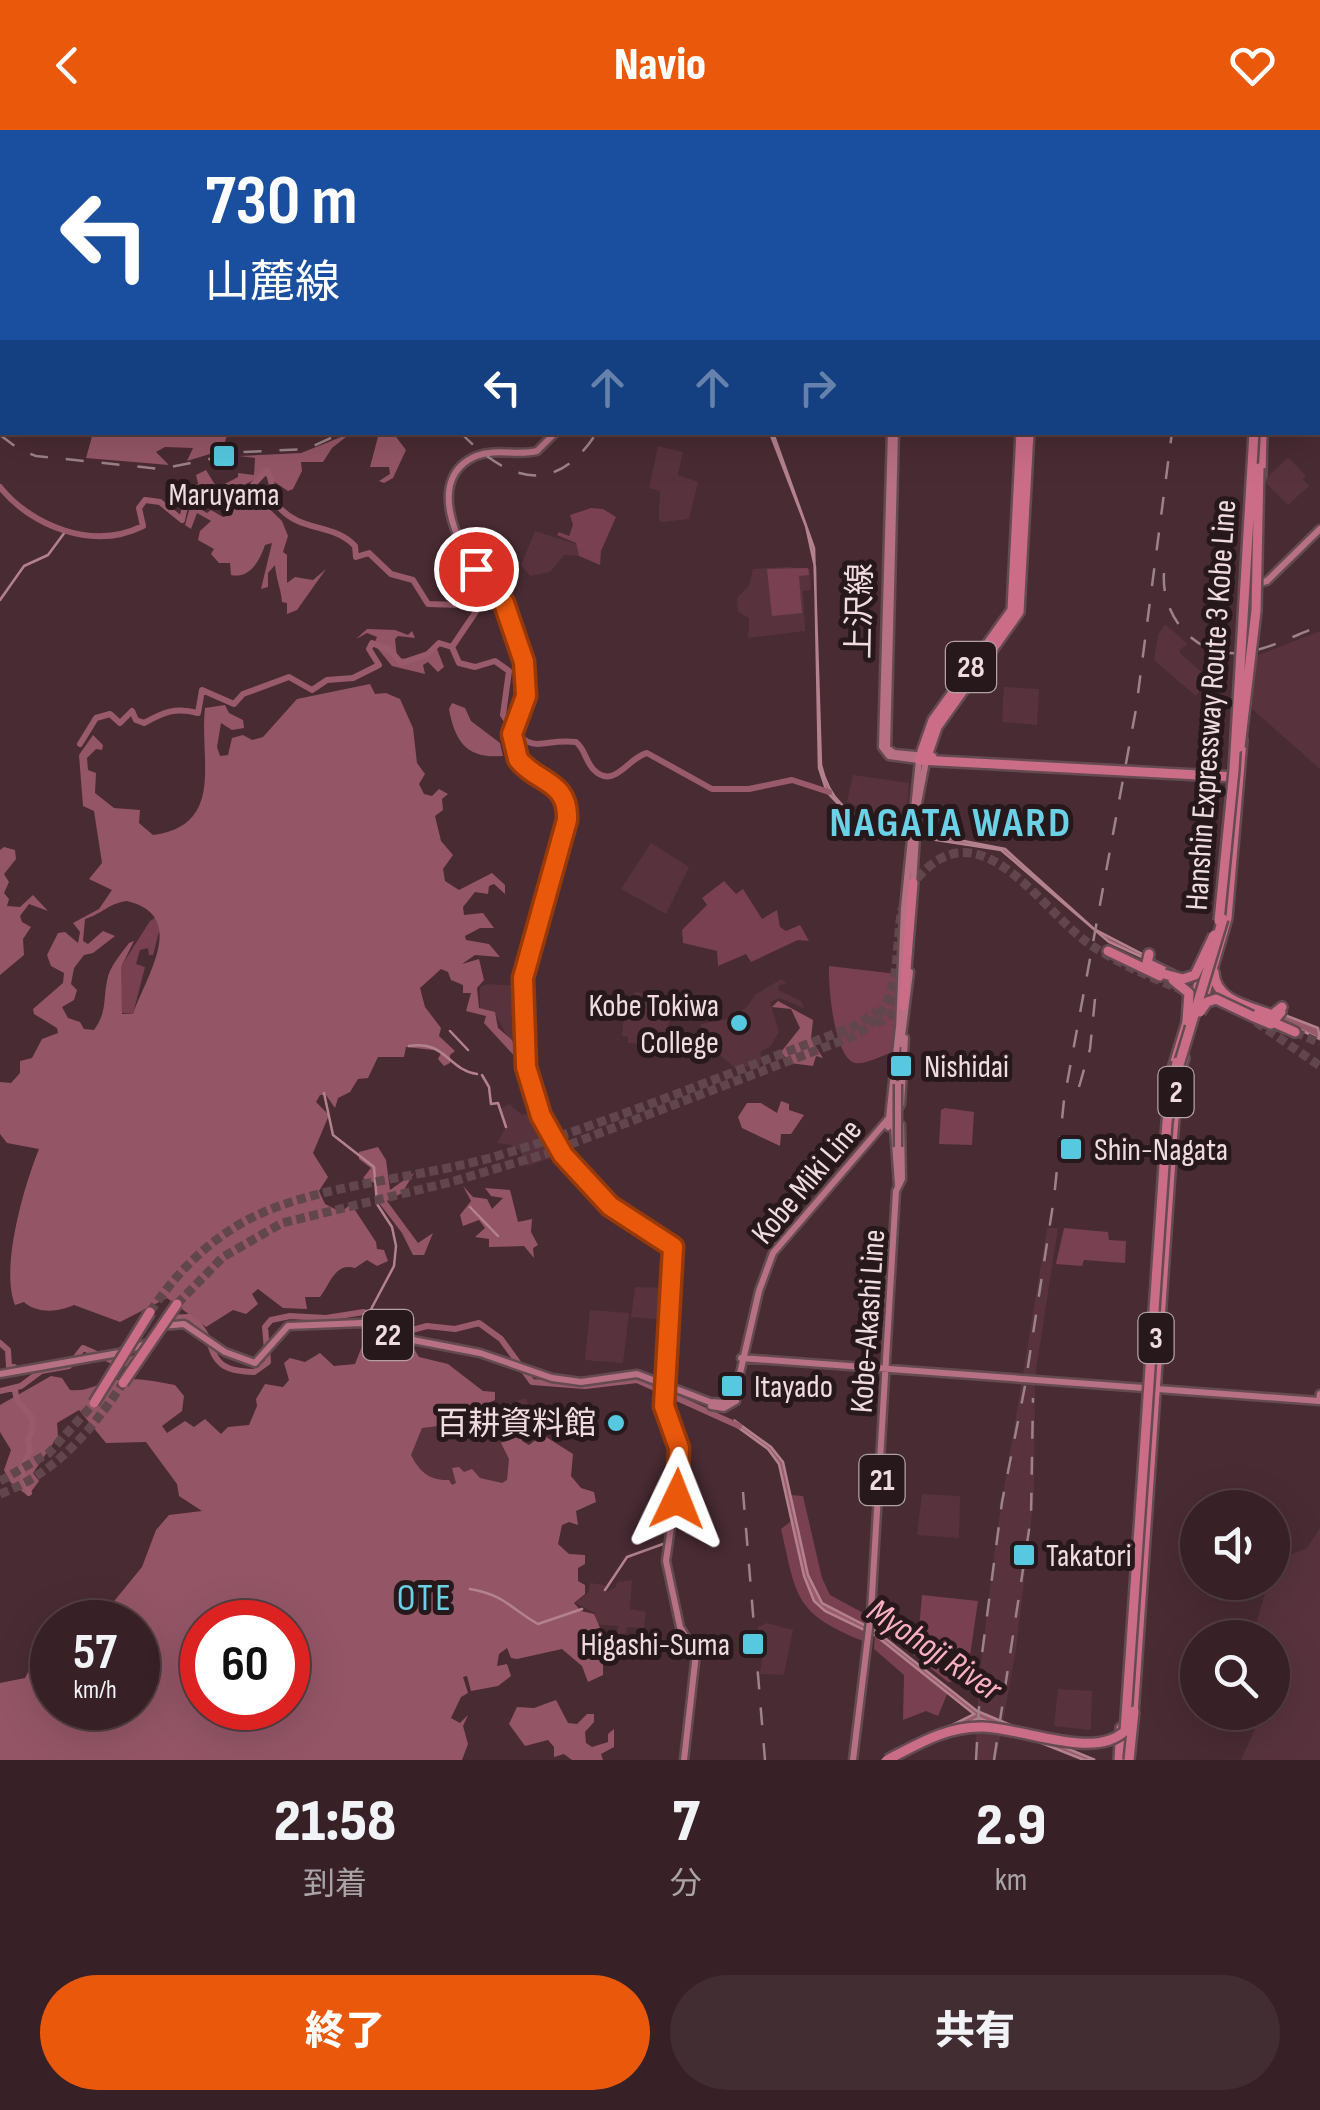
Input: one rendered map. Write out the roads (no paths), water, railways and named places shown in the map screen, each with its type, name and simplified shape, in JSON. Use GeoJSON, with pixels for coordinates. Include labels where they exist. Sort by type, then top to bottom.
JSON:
{"type":"FeatureCollection","features":[{"type":"Feature","properties":{"kind":"highway","name":"28"},"geometry":{"type":"LineString","coordinates":[[923,758],[933,720],[1011,612],[1025,435]]}},
{"type":"Feature","properties":{"kind":"highway","name":"3"},"geometry":{"type":"LineString","coordinates":[[1248,558],[1257,435]]}},
{"type":"Feature","properties":{"kind":"highway","name":"Hanshin Expressway Route 3 Kobe Line"},"geometry":{"type":"LineString","coordinates":[[1257,435],[1222,903],[1213,946],[1184,1044],[1174,1085],[1170,1122],[1128,1730],[1104,1756],[1117,1744],[1127,1724],[1172,1077],[1184,1044],[1223,919],[1254,628],[1257,435]]}},
{"type":"Feature","properties":{"kind":"highway","name":"2"},"geometry":{"type":"LineString","coordinates":[[1125,1760],[1162,1234],[1177,1081],[1208,975],[1218,918],[1251,611],[1257,435]]}},
{"type":"Feature","properties":{"kind":"highway"},"geometry":{"type":"LineString","coordinates":[[923,758],[1235,774]]}},
{"type":"Feature","properties":{"kind":"highway"},"geometry":{"type":"LineString","coordinates":[[902,978],[910,883]]}},
{"type":"Feature","properties":{"kind":"highway"},"geometry":{"type":"LineString","coordinates":[[903,1006],[910,883]]}},
{"type":"Feature","properties":{"kind":"highway"},"geometry":{"type":"LineString","coordinates":[[1108,952],[1164,974],[1189,978],[1204,962],[1222,903]]}},
{"type":"Feature","properties":{"kind":"highway"},"geometry":{"type":"LineString","coordinates":[[1223,919],[1208,975],[1216,992],[1295,1032]]}},
{"type":"Feature","properties":{"kind":"highway"},"geometry":{"type":"LineString","coordinates":[[1148,957],[1164,974]]}},
{"type":"Feature","properties":{"kind":"highway"},"geometry":{"type":"LineString","coordinates":[[1130,959],[1164,974],[1190,993],[1184,1044]]}},
{"type":"Feature","properties":{"kind":"highway"},"geometry":{"type":"LineString","coordinates":[[1208,975],[1226,996],[1272,1015],[1281,1008],[1275,1021]]}},
{"type":"Feature","properties":{"kind":"highway","name":"3"},"geometry":{"type":"LineString","coordinates":[[1184,1044],[1209,1001],[1222,1000],[1269,1024],[1275,1021]]}},
{"type":"Feature","properties":{"kind":"highway"},"geometry":{"type":"LineString","coordinates":[[123,1383],[178,1304]]}},
{"type":"Feature","properties":{"kind":"highway"},"geometry":{"type":"LineString","coordinates":[[94,1402],[150,1312]]}},
{"type":"Feature","properties":{"kind":"highway"},"geometry":{"type":"LineString","coordinates":[[1125,1760],[1135,1614]]}},
{"type":"Feature","properties":{"kind":"highway"},"geometry":{"type":"LineString","coordinates":[[1125,1760],[1134,1674]]}},
{"type":"Feature","properties":{"kind":"highway"},"geometry":{"type":"LineString","coordinates":[[889,1760],[944,1732],[978,1727],[1012,1733],[1058,1753]]}},
{"type":"Feature","properties":{"kind":"main road"},"geometry":{"type":"LineString","coordinates":[[553,435],[537,452],[477,456],[459,470],[450,485],[454,532],[478,572],[504,603],[523,658],[526,696],[514,728],[520,763],[552,782],[564,796],[567,812],[523,978],[526,1067],[541,1116],[563,1155],[610,1206],[673,1247],[665,1388],[666,1416],[677,1442],[680,1465],[666,1567],[680,1627],[696,1654],[684,1760]]}},
{"type":"Feature","properties":{"kind":"main road","name":"上沢線"},"geometry":{"type":"LineString","coordinates":[[893,435],[887,748],[923,758]]}},
{"type":"Feature","properties":{"kind":"main road"},"geometry":{"type":"LineString","coordinates":[[1253,584],[1267,581],[1318,533]]}},
{"type":"Feature","properties":{"kind":"main road","name":"Kobe-Akashi Line"},"geometry":{"type":"LineString","coordinates":[[854,1760],[871,1631],[898,1184],[898,1084],[913,840],[923,758]]}},
{"type":"Feature","properties":{"kind":"main road"},"geometry":{"type":"LineString","coordinates":[[898,1184],[902,1179],[901,1120],[896,1115],[902,1104],[902,1027]]}},
{"type":"Feature","properties":{"kind":"main road","name":"Kobe Miki Line"},"geometry":{"type":"LineString","coordinates":[[889,1122],[902,1027]]}},
{"type":"Feature","properties":{"kind":"main road","name":"Kobe Miki Line"},"geometry":{"type":"LineString","coordinates":[[0,1374],[144,1345],[158,1329],[172,1322],[188,1326],[213,1345],[250,1363],[288,1326],[359,1323],[392,1336],[480,1353],[568,1381],[637,1374],[724,1408],[737,1398],[742,1360],[779,1250],[896,1115]]}},
{"type":"Feature","properties":{"kind":"main road"},"geometry":{"type":"LineString","coordinates":[[889,1122],[898,1184]]}},
{"type":"Feature","properties":{"kind":"main road"},"geometry":{"type":"LineString","coordinates":[[742,1360],[1151,1392],[1320,1400]]}},
{"type":"Feature","properties":{"kind":"waterway"},"geometry":{"type":"LineString","coordinates":[[0,487],[28,513],[46,523],[64,531],[104,536],[143,526],[139,508],[145,500],[160,502],[182,520],[187,498],[197,487],[228,509],[234,489],[250,488],[267,470],[276,503],[287,515],[347,539],[355,546],[356,557],[369,553],[391,574],[413,580],[428,604],[463,605],[477,610],[452,647]]}},
{"type":"Feature","properties":{"kind":"waterway"},"geometry":{"type":"LineString","coordinates":[[0,600],[24,566],[48,555],[65,532]]}},
{"type":"Feature","properties":{"kind":"waterway"},"geometry":{"type":"LineString","coordinates":[[80,744],[96,718],[110,714],[120,723],[132,711],[136,720],[144,723],[170,712],[198,713],[202,690],[234,704],[243,694],[289,677],[312,690],[327,680],[353,678],[379,665],[369,649],[372,643],[391,651],[401,663],[428,654],[439,643],[452,647]]}},
{"type":"Feature","properties":{"kind":"waterway"},"geometry":{"type":"LineString","coordinates":[[452,647],[459,663],[475,667],[495,661],[509,671],[503,715],[522,738],[537,744],[576,742],[590,766],[601,775],[614,775],[647,753],[712,789],[749,789],[792,780],[829,792]]}},
{"type":"Feature","properties":{"kind":"waterway"},"geometry":{"type":"LineString","coordinates":[[450,1031],[468,1050]]}},
{"type":"Feature","properties":{"kind":"waterway"},"geometry":{"type":"LineString","coordinates":[[409,1046],[431,1047],[459,1067],[477,1074]]}},
{"type":"Feature","properties":{"kind":"waterway"},"geometry":{"type":"LineString","coordinates":[[482,1075],[489,1087],[491,1104],[498,1103],[506,1127]]}},
{"type":"Feature","properties":{"kind":"waterway"},"geometry":{"type":"LineString","coordinates":[[324,1093],[333,1135],[374,1167],[377,1204],[392,1227],[396,1246],[394,1266],[369,1313]]}},
{"type":"Feature","properties":{"kind":"waterway"},"geometry":{"type":"LineString","coordinates":[[470,1207],[498,1236]]}},
{"type":"Feature","properties":{"kind":"waterway","name":"Myohoji River"},"geometry":{"type":"LineString","coordinates":[[169,1318],[189,1317],[200,1326],[213,1353],[225,1366],[254,1372],[268,1362],[265,1327],[271,1320],[364,1312],[397,1334],[427,1326],[455,1329],[479,1323],[501,1339],[532,1382],[585,1386],[637,1380],[739,1426]]}},
{"type":"Feature","properties":{"kind":"waterway"},"geometry":{"type":"LineString","coordinates":[[0,1343],[8,1350],[9,1367],[14,1367]]}},
{"type":"Feature","properties":{"kind":"waterway","name":"Myohoji River"},"geometry":{"type":"LineString","coordinates":[[0,1391],[21,1386],[41,1371],[69,1366],[83,1348],[122,1365],[136,1357]]}},
{"type":"Feature","properties":{"kind":"waterway"},"geometry":{"type":"LineString","coordinates":[[15,1389],[33,1422],[28,1440],[30,1450],[21,1469],[29,1493]]}},
{"type":"Feature","properties":{"kind":"waterway"},"geometry":{"type":"LineString","coordinates":[[605,1590],[627,1557],[663,1544]]}},
{"type":"Feature","properties":{"kind":"waterway"},"geometry":{"type":"LineString","coordinates":[[470,1589],[500,1599],[538,1624],[582,1609]]}},
{"type":"Feature","properties":{"kind":"waterway"},"geometry":{"type":"LineString","coordinates":[[898,1760],[918,1749]]}},
{"type":"Feature","properties":{"kind":"tunnel"},"geometry":{"type":"LineString","coordinates":[[909,889],[933,863],[956,853],[979,855],[1024,883],[1095,948],[1182,990]]}},
{"type":"Feature","properties":{"kind":"tunnel"},"geometry":{"type":"LineString","coordinates":[[177,1304],[223,1257],[282,1223],[451,1182],[545,1154],[854,1036],[870,1024],[889,996],[902,908]]}},
{"type":"Feature","properties":{"kind":"tunnel"},"geometry":{"type":"LineString","coordinates":[[876,1024],[892,1014],[899,995]]}},
{"type":"Feature","properties":{"kind":"tunnel"},"geometry":{"type":"LineString","coordinates":[[150,1312],[196,1257],[255,1216],[311,1196],[468,1164],[542,1142],[853,1027],[877,1011]]}},
{"type":"Feature","properties":{"kind":"tunnel"},"geometry":{"type":"LineString","coordinates":[[1256,1022],[1320,1066]]}},
{"type":"Feature","properties":{"kind":"tunnel"},"geometry":{"type":"LineString","coordinates":[[1295,1032],[1320,1043]]}},
{"type":"Feature","properties":{"kind":"tunnel"},"geometry":{"type":"LineString","coordinates":[[0,1494],[38,1475],[70,1449],[123,1383]]}},
{"type":"Feature","properties":{"kind":"tunnel"},"geometry":{"type":"LineString","coordinates":[[0,1481],[49,1453],[94,1403]]}},
{"type":"Feature","properties":{"kind":"railway"},"geometry":{"type":"LineString","coordinates":[[0,435],[36,456],[161,469],[244,452],[307,449],[337,435]]}},
{"type":"Feature","properties":{"kind":"railway"},"geometry":{"type":"LineString","coordinates":[[463,435],[495,462],[530,475],[564,467],[595,435]]}},
{"type":"Feature","properties":{"kind":"railway"},"geometry":{"type":"LineString","coordinates":[[976,1760],[982,1654],[1002,1502],[1025,1386],[1054,1198],[1064,1100],[1136,709],[1172,435]]}},
{"type":"Feature","properties":{"kind":"railway"},"geometry":{"type":"LineString","coordinates":[[1164,573],[1168,604],[1175,618],[1208,648],[1249,652],[1320,626]]}},
{"type":"Feature","properties":{"kind":"railway"},"geometry":{"type":"LineString","coordinates":[[1079,1087],[1090,1049],[1095,999]]}},
{"type":"Feature","properties":{"kind":"railway"},"geometry":{"type":"LineString","coordinates":[[994,1760],[1031,1517],[1033,1398]]}},
{"type":"Feature","properties":{"kind":"railway"},"geometry":{"type":"LineString","coordinates":[[743,1492],[765,1760]]}},
{"type":"Feature","properties":{"kind":"place","name":"Maruyama"},"geometry":{"type":"Point","coordinates":[224,456]}},
{"type":"Feature","properties":{"kind":"place","name":"Kobe Tokiwa College"},"geometry":{"type":"Point","coordinates":[739,1023]}},
{"type":"Feature","properties":{"kind":"place","name":"Nishidai"},"geometry":{"type":"Point","coordinates":[901,1066]}},
{"type":"Feature","properties":{"kind":"place","name":"Shin-Nagata"},"geometry":{"type":"Point","coordinates":[1071,1149]}},
{"type":"Feature","properties":{"kind":"place","name":"Itayado"},"geometry":{"type":"Point","coordinates":[732,1386]}},
{"type":"Feature","properties":{"kind":"place","name":"百耕資料館"},"geometry":{"type":"Point","coordinates":[616,1423]}},
{"type":"Feature","properties":{"kind":"place","name":"Takatori"},"geometry":{"type":"Point","coordinates":[1024,1555]}},
{"type":"Feature","properties":{"kind":"place","name":"Higashi-Suma"},"geometry":{"type":"Point","coordinates":[753,1644]}},
{"type":"Feature","properties":{"kind":"district","name":"NAGATA WARD"},"geometry":{"type":"Point","coordinates":[951,821]}},
{"type":"Feature","properties":{"kind":"district","name":"OTE"},"geometry":{"type":"Point","coordinates":[425,1597]}}]}
